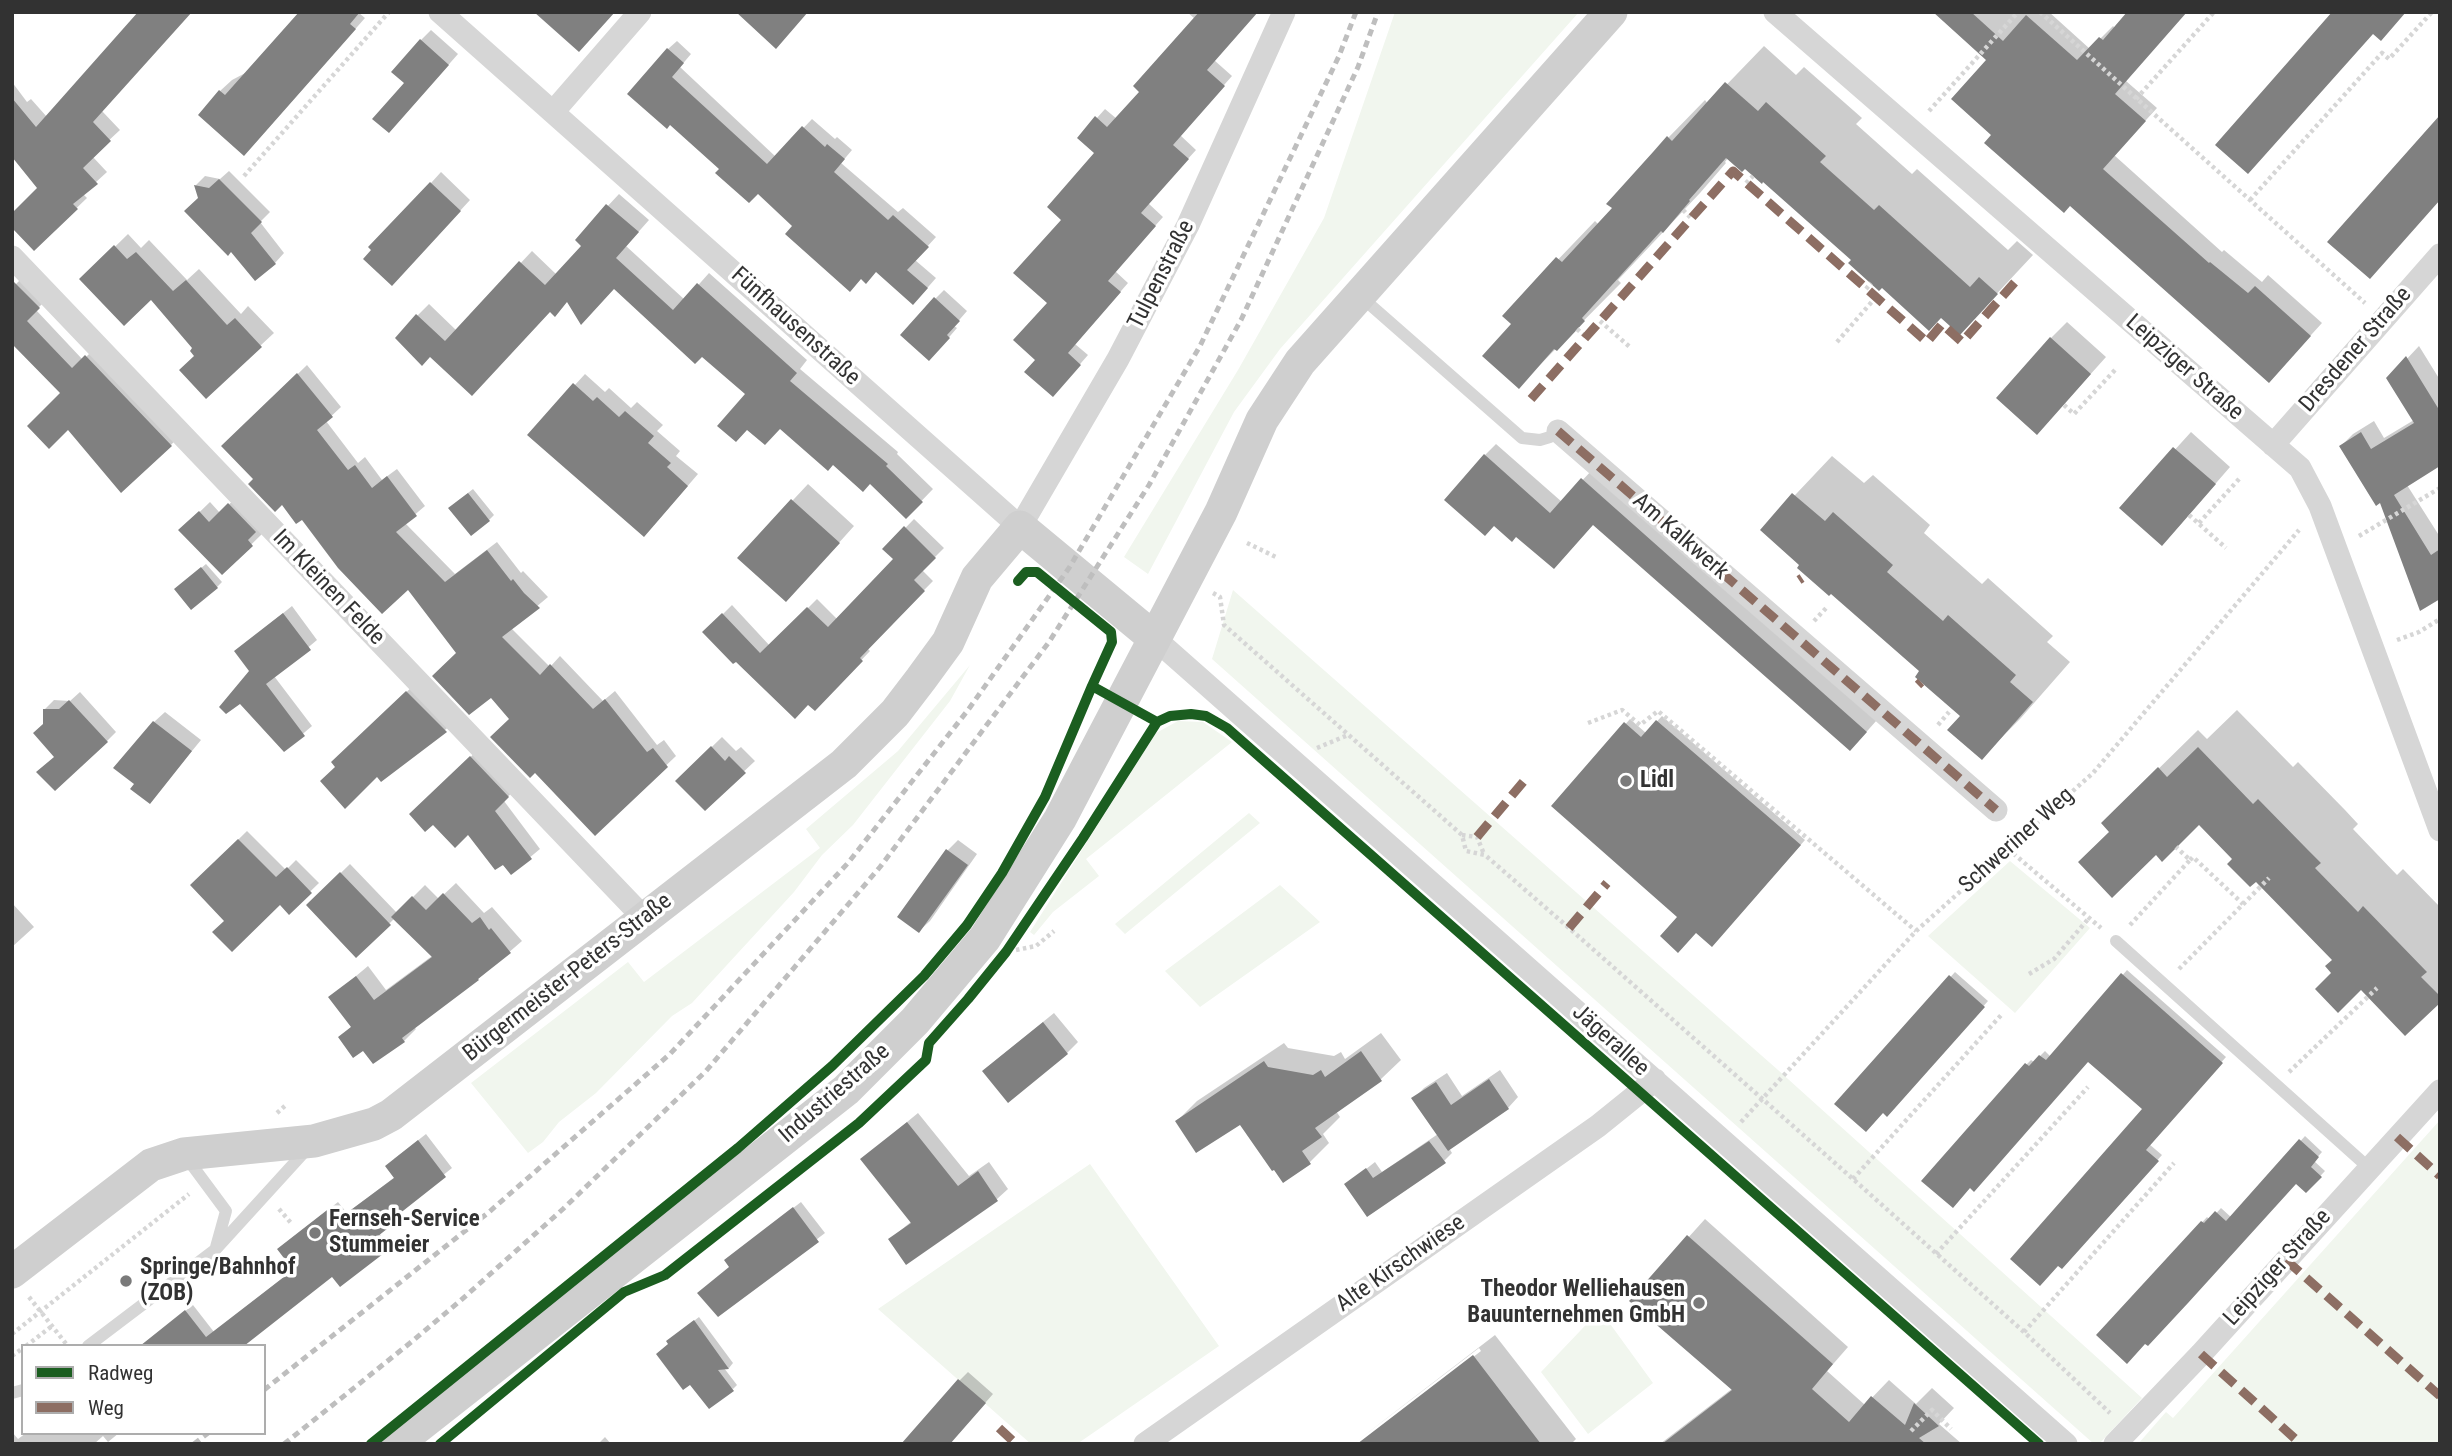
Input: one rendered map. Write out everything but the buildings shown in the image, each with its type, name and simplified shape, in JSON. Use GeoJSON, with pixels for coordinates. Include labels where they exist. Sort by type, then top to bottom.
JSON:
{"type":"FeatureCollection","features":[{"type":"Feature","properties":{"kind":"street","name":"Fünfhausenstraße"},"geometry":{"type":"LineString","coordinates":[[440,12],[1020,527],[1154,638]]}},
{"type":"Feature","properties":{"kind":"street"},"geometry":{"type":"LineString","coordinates":[[553,112],[640,12]]}},
{"type":"Feature","properties":{"kind":"street","name":"Tulpenstraße"},"geometry":{"type":"LineString","coordinates":[[1020,527],[1118,359],[1188,225],[1284,12]]}},
{"type":"Feature","properties":{"kind":"street"},"geometry":{"type":"LineString","coordinates":[[1154,638],[1221,512],[1272,402],[1300,362],[1611,12]]}},
{"type":"Feature","properties":{"kind":"street","name":"Leipziger Straße"},"geometry":{"type":"LineString","coordinates":[[1775,12],[2300,468],[2320,506],[2440,830]]}},
{"type":"Feature","properties":{"kind":"street","name":"Dresdener Straße"},"geometry":{"type":"LineString","coordinates":[[2273,444],[2440,255]]}},
{"type":"Feature","properties":{"kind":"street","name":"Im Kleinen Felde"},"geometry":{"type":"LineString","coordinates":[[12,257],[645,919]]}},
{"type":"Feature","properties":{"kind":"street","name":"Am Kalkwerk"},"geometry":{"type":"LineString","coordinates":[[1558,430],[1996,810]]}},
{"type":"Feature","properties":{"kind":"street","name":"Bürgermeister-Peters-Straße"},"geometry":{"type":"LineString","coordinates":[[20,1284],[150,1165],[184,1154],[314,1141],[374,1124],[391,1115],[844,764],[891,717],[948,642],[977,578],[1020,527]]}},
{"type":"Feature","properties":{"kind":"street","name":"Jägerallee"},"geometry":{"type":"LineString","coordinates":[[1154,638],[2066,1444]]}},
{"type":"Feature","properties":{"kind":"street","name":"Industriestraße"},"geometry":{"type":"LineString","coordinates":[[396,1444],[846,1090],[915,1021],[985,938],[1060,819],[1154,638]]}},
{"type":"Feature","properties":{"kind":"street","name":"Alte Kirschwiese"},"geometry":{"type":"LineString","coordinates":[[1144,1444],[1598,1126],[1655,1080]]}},
{"type":"Feature","properties":{"kind":"street","name":"Leipziger Straße"},"geometry":{"type":"LineString","coordinates":[[2122,1437],[2440,1091]]}},
{"type":"Feature","properties":{"kind":"lane","name":"Am Kalkwerk"},"geometry":{"type":"LineString","coordinates":[[1359,295],[1522,438],[1540,440],[1550,437],[1558,430]]}},
{"type":"Feature","properties":{"kind":"lane"},"geometry":{"type":"LineString","coordinates":[[2116,941],[2369,1168]]}},
{"type":"Feature","properties":{"kind":"lane"},"geometry":{"type":"LineString","coordinates":[[91,1344],[216,1249],[314,1141]]}},
{"type":"Feature","properties":{"kind":"lane"},"geometry":{"type":"LineString","coordinates":[[184,1154],[226,1211],[216,1249]]}},
{"type":"Feature","properties":{"kind":"path"},"geometry":{"type":"LineString","coordinates":[[244,176],[388,12]]}},
{"type":"Feature","properties":{"kind":"path"},"geometry":{"type":"LineString","coordinates":[[1929,111],[2018,12]]}},
{"type":"Feature","properties":{"kind":"path"},"geometry":{"type":"LineString","coordinates":[[2040,12],[2383,319]]}},
{"type":"Feature","properties":{"kind":"path"},"geometry":{"type":"LineString","coordinates":[[2137,99],[2214,12]]}},
{"type":"Feature","properties":{"kind":"path"},"geometry":{"type":"LineString","coordinates":[[2250,200],[2382,53],[2389,59],[2432,12]]}},
{"type":"Feature","properties":{"kind":"path"},"geometry":{"type":"LineString","coordinates":[[1746,183],[1753,176]]}},
{"type":"Feature","properties":{"kind":"path"},"geometry":{"type":"LineString","coordinates":[[1682,210],[1691,218]]}},
{"type":"Feature","properties":{"kind":"path"},"geometry":{"type":"LineString","coordinates":[[1866,289],[1871,283]]}},
{"type":"Feature","properties":{"kind":"path"},"geometry":{"type":"LineString","coordinates":[[1837,342],[1876,297]]}},
{"type":"Feature","properties":{"kind":"path"},"geometry":{"type":"LineString","coordinates":[[1600,321],[1631,348]]}},
{"type":"Feature","properties":{"kind":"path"},"geometry":{"type":"LineString","coordinates":[[1577,329],[1586,337]]}},
{"type":"Feature","properties":{"kind":"path"},"geometry":{"type":"LineString","coordinates":[[2064,405],[2074,414],[2115,370]]}},
{"type":"Feature","properties":{"kind":"path"},"geometry":{"type":"LineString","coordinates":[[2199,523],[2240,478]]}},
{"type":"Feature","properties":{"kind":"path"},"geometry":{"type":"LineString","coordinates":[[2357,538],[2440,488]]}},
{"type":"Feature","properties":{"kind":"path"},"geometry":{"type":"LineString","coordinates":[[2189,514],[2226,548]]}},
{"type":"Feature","properties":{"kind":"path"},"geometry":{"type":"LineString","coordinates":[[1247,543],[1276,557]]}},
{"type":"Feature","properties":{"kind":"path"},"geometry":{"type":"LineString","coordinates":[[1187,579],[1220,597],[1224,625],[1462,835],[1466,851],[1485,855]]}},
{"type":"Feature","properties":{"kind":"path"},"geometry":{"type":"LineString","coordinates":[[2419,632],[2440,619]]}},
{"type":"Feature","properties":{"kind":"path"},"geometry":{"type":"LineString","coordinates":[[1588,723],[1622,710],[1640,725],[1658,711],[1916,931]]}},
{"type":"Feature","properties":{"kind":"path"},"geometry":{"type":"LineString","coordinates":[[1462,835],[1477,836],[1485,855],[2024,1332],[2122,1437]]}},
{"type":"Feature","properties":{"kind":"path"},"geometry":{"type":"LineString","coordinates":[[2176,848],[2190,860]]}},
{"type":"Feature","properties":{"kind":"path"},"geometry":{"type":"LineString","coordinates":[[2008,849],[2116,941],[2193,857],[2243,904]]}},
{"type":"Feature","properties":{"kind":"path"},"geometry":{"type":"LineString","coordinates":[[2165,984],[2269,878]]}},
{"type":"Feature","properties":{"kind":"path"},"geometry":{"type":"LineString","coordinates":[[2029,974],[2054,959],[2089,918]]}},
{"type":"Feature","properties":{"kind":"path"},"geometry":{"type":"LineString","coordinates":[[2276,1084],[2377,988]]}},
{"type":"Feature","properties":{"kind":"path"},"geometry":{"type":"LineString","coordinates":[[1853,1179],[2003,1013]]}},
{"type":"Feature","properties":{"kind":"path"},"geometry":{"type":"LineString","coordinates":[[1936,1254],[2088,1087]]}},
{"type":"Feature","properties":{"kind":"path"},"geometry":{"type":"LineString","coordinates":[[2024,1332],[2174,1163]]}},
{"type":"Feature","properties":{"kind":"path"},"geometry":{"type":"LineString","coordinates":[[12,1334],[195,1189],[207,1184]]}},
{"type":"Feature","properties":{"kind":"path"},"geometry":{"type":"LineString","coordinates":[[20,1284],[66,1344]]}},
{"type":"Feature","properties":{"kind":"path"},"geometry":{"type":"LineString","coordinates":[[28,1344],[52,1326]]}},
{"type":"Feature","properties":{"kind":"path"},"geometry":{"type":"LineString","coordinates":[[1911,1431],[1932,1409],[1951,1429]]}},
{"type":"Feature","properties":{"kind":"shaded area"},"geometry":{"type":"Polygon","coordinates":[[[1395,12],[1579,12],[1280,349],[1234,412],[1148,574],[1124,557],[1238,370],[1324,218],[1395,12]]]}},
{"type":"Feature","properties":{"kind":"shaded area"},"geometry":{"type":"Polygon","coordinates":[[[1233,590],[1778,1070],[2142,1398],[2099,1444],[2094,1444],[1212,659],[1233,590]]]}},
{"type":"Feature","properties":{"kind":"shaded area"},"geometry":{"type":"Polygon","coordinates":[[[970,665],[950,701],[853,825],[822,855],[794,892],[692,1003],[672,1016],[596,1093],[559,1122],[543,1142],[528,1153],[471,1083],[628,962],[644,982],[820,848],[806,829],[898,751],[970,665]]]}},
{"type":"Feature","properties":{"kind":"shaded area"},"geometry":{"type":"Polygon","coordinates":[[[1178,721],[1203,722],[1232,742],[1086,859],[1099,876],[1053,912],[1034,935],[1030,932],[1156,733],[1178,721]]]}},
{"type":"Feature","properties":{"kind":"shaded area"},"geometry":{"type":"Polygon","coordinates":[[[1249,813],[1260,823],[1125,934],[1115,924],[1249,813]]]}},
{"type":"Feature","properties":{"kind":"shaded area"},"geometry":{"type":"Polygon","coordinates":[[[2010,861],[2090,928],[2015,1013],[1928,936],[2010,861]]]}},
{"type":"Feature","properties":{"kind":"shaded area"},"geometry":{"type":"Polygon","coordinates":[[[1280,885],[1320,922],[1200,1007],[1165,971],[1280,885]]]}},
{"type":"Feature","properties":{"kind":"shaded area"},"geometry":{"type":"Polygon","coordinates":[[[2440,1120],[2440,1444],[2138,1444],[2166,1412],[2173,1418],[2440,1120]]]}},
{"type":"Feature","properties":{"kind":"shaded area"},"geometry":{"type":"Polygon","coordinates":[[[1090,1164],[1219,1346],[1077,1444],[1031,1444],[878,1309],[1090,1164]]]}},
{"type":"Feature","properties":{"kind":"shaded area"},"geometry":{"type":"Polygon","coordinates":[[[1600,1310],[1653,1383],[1588,1434],[1541,1372],[1600,1310]]]}},
{"type":"Feature","properties":{"kind":"railway"},"geometry":{"type":"LineString","coordinates":[[266,1388],[489,1212],[670,1054],[848,863],[968,710],[1069,568],[1200,346],[1339,56],[1356,12]]}},
{"type":"Feature","properties":{"kind":"railway"},"geometry":{"type":"LineString","coordinates":[[284,1444],[460,1301],[563,1209],[706,1071],[880,867],[1049,642],[1149,485],[1241,320],[1358,67],[1378,12]]}},
{"type":"Feature","properties":{"kind":"railway"},"geometry":{"type":"LineString","coordinates":[[194,1444],[205,1435]]}},
{"type":"Feature","properties":{"kind":"marked path"},"geometry":{"type":"LineString","coordinates":[[1531,399],[1733,171],[1927,342],[1942,324],[1962,342],[2015,282]]}},
{"type":"Feature","properties":{"kind":"marked path"},"geometry":{"type":"LineString","coordinates":[[1558,431],[1996,810]]}},
{"type":"Feature","properties":{"kind":"marked path"},"geometry":{"type":"LineString","coordinates":[[1918,685],[1921,682]]}},
{"type":"Feature","properties":{"kind":"marked path"},"geometry":{"type":"LineString","coordinates":[[1477,837],[1529,775]]}},
{"type":"Feature","properties":{"kind":"marked path"},"geometry":{"type":"LineString","coordinates":[[1569,928],[1607,883]]}},
{"type":"Feature","properties":{"kind":"marked path"},"geometry":{"type":"LineString","coordinates":[[2397,1137],[2440,1176]]}},
{"type":"Feature","properties":{"kind":"marked path"},"geometry":{"type":"LineString","coordinates":[[2286,1260],[2440,1396]]}},
{"type":"Feature","properties":{"kind":"marked path"},"geometry":{"type":"LineString","coordinates":[[2201,1354],[2301,1444]]}},
{"type":"Feature","properties":{"kind":"marked path"},"geometry":{"type":"LineString","coordinates":[[999,1428],[1016,1444]]}},
{"type":"Feature","properties":{"kind":"cycle path"},"geometry":{"type":"LineString","coordinates":[[1018,581],[1026,572],[1037,572],[1111,632],[1112,642],[1092,686]]}},
{"type":"Feature","properties":{"kind":"cycle path"},"geometry":{"type":"LineString","coordinates":[[371,1444],[738,1148],[832,1066],[924,976],[967,925],[1002,873],[1045,797],[1092,686],[1157,722],[1006,952],[929,1043],[926,1060],[859,1123],[665,1275],[624,1292],[440,1444]]}},
{"type":"Feature","properties":{"kind":"cycle path"},"geometry":{"type":"LineString","coordinates":[[1157,722],[1170,716],[1191,714],[1206,716],[1227,728],[2039,1444]]}},
{"type":"Feature","properties":{"kind":"place","name":"Lidl"},"geometry":{"type":"Point","coordinates":[1626,781]}},
{"type":"Feature","properties":{"kind":"place","name":"Fernseh-Service Stummeier"},"geometry":{"type":"Point","coordinates":[315,1233]}},
{"type":"Feature","properties":{"kind":"place","name":"Springe/Bahnhof (ZOB)"},"geometry":{"type":"Point","coordinates":[126,1281]}},
{"type":"Feature","properties":{"kind":"place","name":"Theodor Welliehausen Bauunternehmen GmbH"},"geometry":{"type":"Point","coordinates":[1699,1303]}}]}
